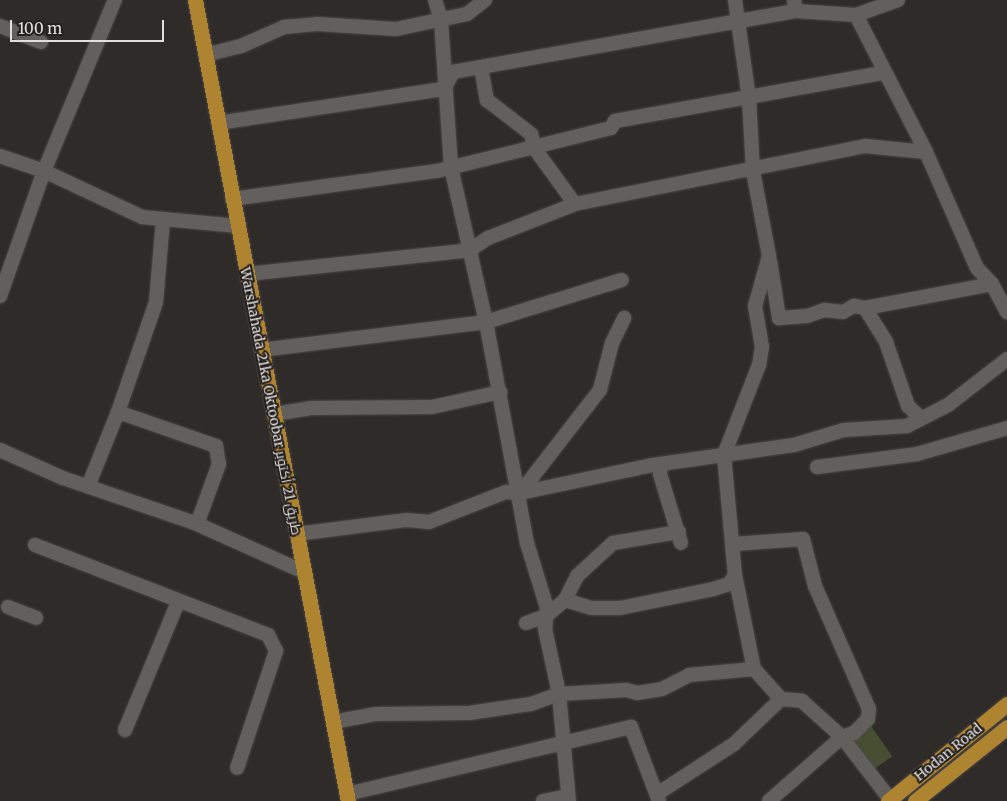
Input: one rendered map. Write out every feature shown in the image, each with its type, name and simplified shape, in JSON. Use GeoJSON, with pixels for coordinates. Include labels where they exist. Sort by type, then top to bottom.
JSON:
{"type":"FeatureCollection","features":[{"type":"Feature","properties":{"kind":"main road","name":"Warshahada 21ka Oktoobar طريق 21 أكتوبر"},"geometry":{"type":"LineString","coordinates":[[195,0],[348,798]]}},
{"type":"Feature","properties":{"kind":"main road","name":"Hodan Road"},"geometry":{"type":"LineString","coordinates":[[889,800],[1007,704]]}},
{"type":"Feature","properties":{"kind":"main road","name":"Hodan Road"},"geometry":{"type":"LineString","coordinates":[[916,801],[1007,727]]}},
{"type":"Feature","properties":{"kind":"street"},"geometry":{"type":"LineString","coordinates":[[0,296],[44,171],[115,0]]}},
{"type":"Feature","properties":{"kind":"street"},"geometry":{"type":"LineString","coordinates":[[436,0],[441,20],[444,89],[451,167],[486,322],[520,493],[527,543],[546,616],[545,629],[559,694],[561,745],[569,798],[543,801]]}},
{"type":"Feature","properties":{"kind":"street"},"geometry":{"type":"LineString","coordinates":[[205,55],[240,46],[284,27],[317,24],[396,29],[467,14],[485,0]]}},
{"type":"Feature","properties":{"kind":"street"},"geometry":{"type":"LineString","coordinates":[[735,0],[736,21],[749,98],[753,171],[779,318],[808,316],[824,310],[843,312],[854,306],[865,308],[992,284]]}},
{"type":"Feature","properties":{"kind":"street"},"geometry":{"type":"LineString","coordinates":[[444,89],[453,72],[736,21],[795,6],[856,15],[898,0]]}},
{"type":"Feature","properties":{"kind":"street"},"geometry":{"type":"LineString","coordinates":[[856,15],[883,73],[926,152],[977,268],[992,284],[1007,312]]}},
{"type":"Feature","properties":{"kind":"street"},"geometry":{"type":"LineString","coordinates":[[0,26],[41,42]]}},
{"type":"Feature","properties":{"kind":"street"},"geometry":{"type":"LineString","coordinates":[[481,67],[487,100],[531,134],[535,149],[575,204]]}},
{"type":"Feature","properties":{"kind":"street"},"geometry":{"type":"LineString","coordinates":[[232,199],[451,167],[535,149],[611,128],[615,122],[883,73]]}},
{"type":"Feature","properties":{"kind":"street"},"geometry":{"type":"LineString","coordinates":[[218,123],[444,89]]}},
{"type":"Feature","properties":{"kind":"street"},"geometry":{"type":"LineString","coordinates":[[247,274],[470,250],[488,238],[575,204],[753,171],[865,146],[926,152]]}},
{"type":"Feature","properties":{"kind":"street"},"geometry":{"type":"LineString","coordinates":[[0,156],[44,171],[142,217],[163,221],[189,220],[238,226]]}},
{"type":"Feature","properties":{"kind":"street"},"geometry":{"type":"LineString","coordinates":[[89,484],[118,412],[156,302],[163,221]]}},
{"type":"Feature","properties":{"kind":"street"},"geometry":{"type":"LineString","coordinates":[[768,250],[755,306],[762,347],[759,365],[724,455],[725,494],[734,544],[735,575],[754,670],[782,699],[802,701],[842,737],[889,800]]}},
{"type":"Feature","properties":{"kind":"street"},"geometry":{"type":"LineString","coordinates":[[261,350],[486,322],[622,280]]}},
{"type":"Feature","properties":{"kind":"street"},"geometry":{"type":"LineString","coordinates":[[865,308],[886,342],[908,406],[920,417]]}},
{"type":"Feature","properties":{"kind":"street"},"geometry":{"type":"LineString","coordinates":[[520,493],[600,390],[612,343],[624,318]]}},
{"type":"Feature","properties":{"kind":"street"},"geometry":{"type":"LineString","coordinates":[[297,534],[408,520],[429,522],[506,492],[520,493],[661,464],[800,444],[844,430],[907,426],[919,421],[920,417],[948,405],[1007,359]]}},
{"type":"Feature","properties":{"kind":"street"},"geometry":{"type":"LineString","coordinates":[[274,414],[310,408],[432,407],[500,392]]}},
{"type":"Feature","properties":{"kind":"street"},"geometry":{"type":"LineString","coordinates":[[118,412],[216,446],[219,464],[197,524]]}},
{"type":"Feature","properties":{"kind":"street"},"geometry":{"type":"LineString","coordinates":[[817,467],[917,454],[1007,428]]}},
{"type":"Feature","properties":{"kind":"street"},"geometry":{"type":"LineString","coordinates":[[0,450],[63,478],[89,484],[197,524],[304,572]]}},
{"type":"Feature","properties":{"kind":"street"},"geometry":{"type":"LineString","coordinates":[[526,623],[546,616],[565,600],[577,576],[613,543],[680,538],[660,474],[661,464]]}},
{"type":"Feature","properties":{"kind":"street"},"geometry":{"type":"LineString","coordinates":[[734,544],[803,539],[815,586],[869,709],[868,719],[854,733],[842,737],[769,801]]}},
{"type":"Feature","properties":{"kind":"street"},"geometry":{"type":"LineString","coordinates":[[35,545],[178,602],[268,635],[273,642],[273,659],[237,768]]}},
{"type":"Feature","properties":{"kind":"street"},"geometry":{"type":"LineString","coordinates":[[565,600],[592,608],[620,608],[713,589],[729,584],[735,575]]}},
{"type":"Feature","properties":{"kind":"street"},"geometry":{"type":"LineString","coordinates":[[125,730],[178,602]]}},
{"type":"Feature","properties":{"kind":"street"},"geometry":{"type":"LineString","coordinates":[[8,608],[36,618]]}},
{"type":"Feature","properties":{"kind":"street"},"geometry":{"type":"LineString","coordinates":[[333,722],[376,714],[469,714],[531,704],[559,694],[648,692],[689,675],[754,670]]}},
{"type":"Feature","properties":{"kind":"street"},"geometry":{"type":"LineString","coordinates":[[348,798],[457,765],[561,745],[632,727],[658,797],[734,744],[782,699]]}},
{"type":"Feature","properties":{"kind":"green space"},"geometry":{"type":"Polygon","coordinates":[[[871,726],[892,756],[873,770],[851,740],[871,726]]]}}]}
